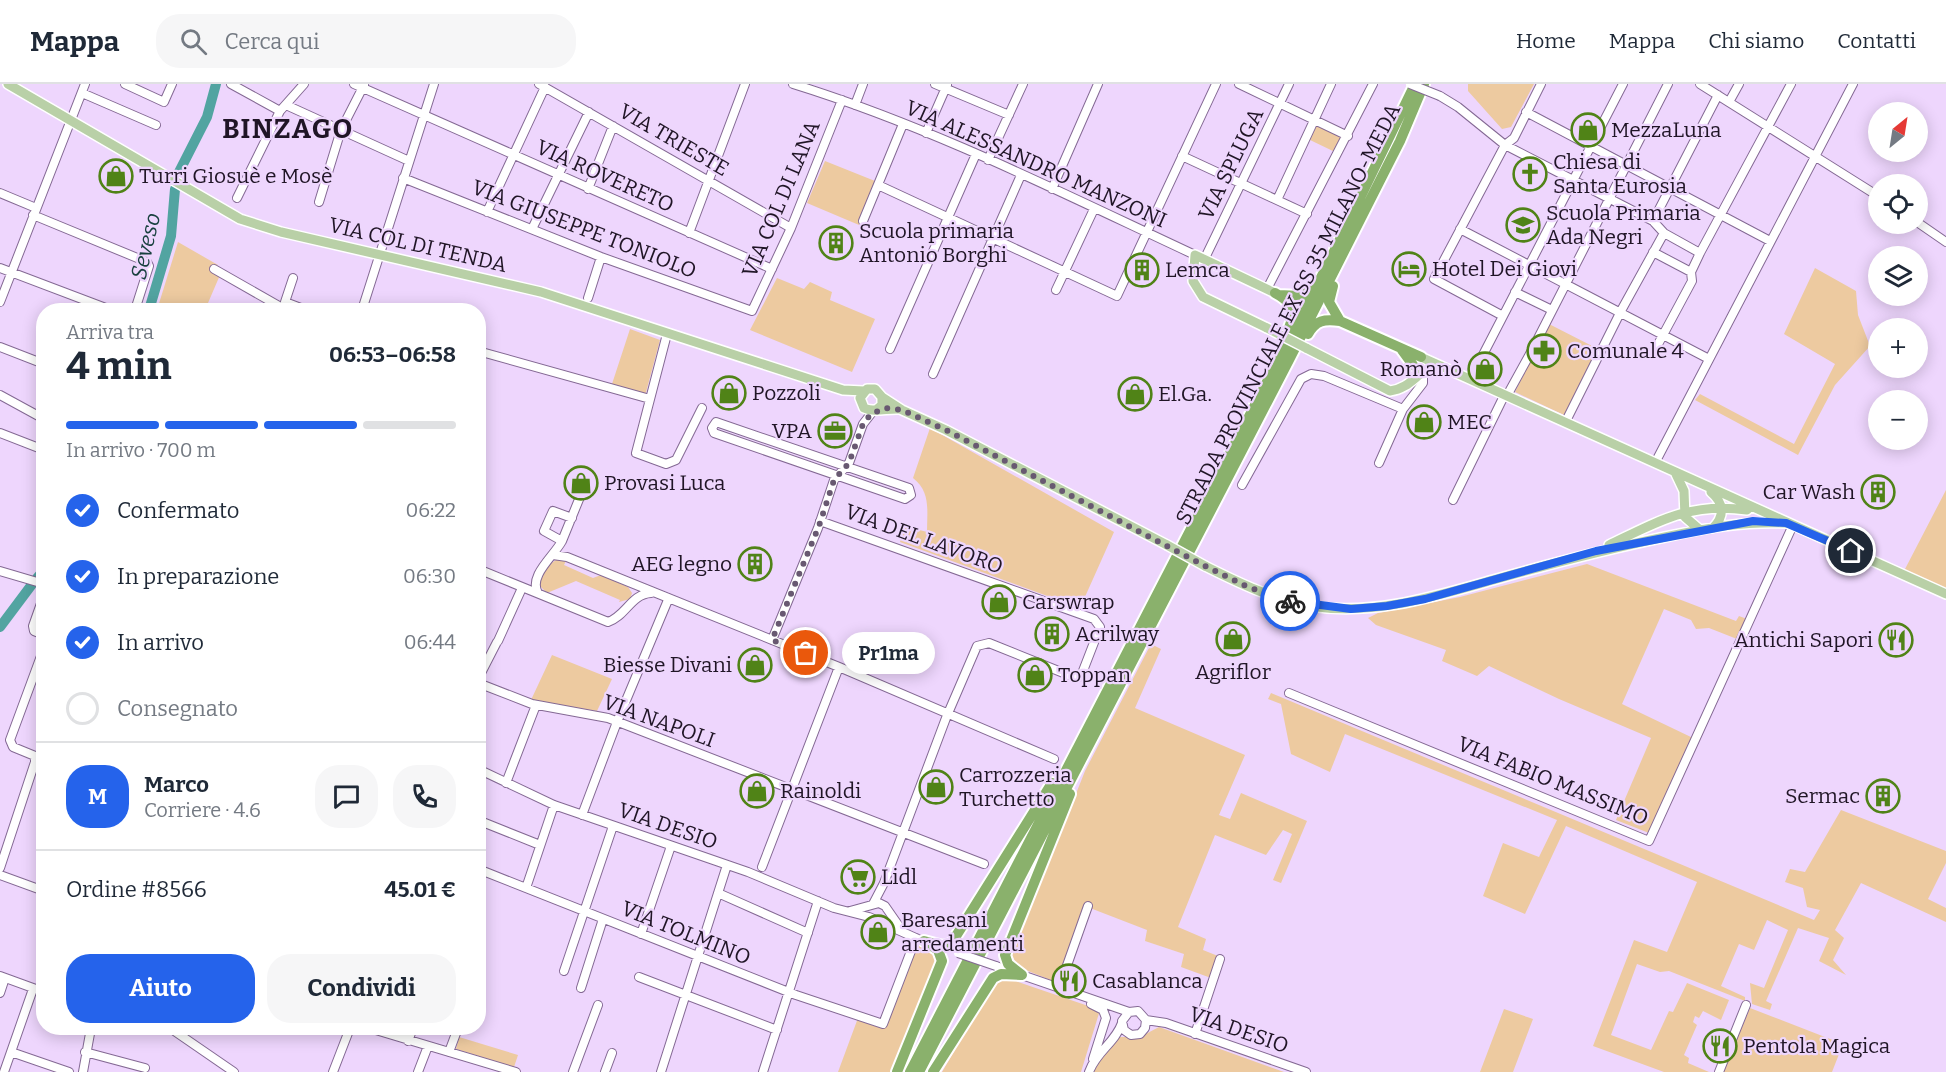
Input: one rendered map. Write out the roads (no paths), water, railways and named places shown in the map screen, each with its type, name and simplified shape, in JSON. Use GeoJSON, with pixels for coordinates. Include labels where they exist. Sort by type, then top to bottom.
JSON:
{"type":"FeatureCollection","features":[{"type":"Feature","properties":{"kind":"highway","name":"STRADA PROVINCIALE EX SS 35 MILANO-MEDA"},"geometry":{"type":"LineString","coordinates":[[910,1072],[1328,264],[1414,84]]}},
{"type":"Feature","properties":{"kind":"highway","name":"STRADA PROVINCIALE EX SS 35 MILANO-MEDA"},"geometry":{"type":"LineString","coordinates":[[918,1072],[1289,360],[1400,141],[1424,84]]}},
{"type":"Feature","properties":{"kind":"highway"},"geometry":{"type":"LineString","coordinates":[[1340,321],[1330,308],[1329,295],[1343,263],[1343,254]]}},
{"type":"Feature","properties":{"kind":"highway"},"geometry":{"type":"LineString","coordinates":[[1274,292],[1302,295],[1319,271],[1328,264]]}},
{"type":"Feature","properties":{"kind":"highway"},"geometry":{"type":"LineString","coordinates":[[1274,292],[1290,304],[1293,314],[1277,351],[1276,364]]}},
{"type":"Feature","properties":{"kind":"highway"},"geometry":{"type":"LineString","coordinates":[[1289,360],[1296,356],[1318,322],[1326,319],[1340,321],[1398,346],[1419,360]]}},
{"type":"Feature","properties":{"kind":"highway"},"geometry":{"type":"LineString","coordinates":[[1022,975],[1008,964],[1005,955],[1093,737]]}},
{"type":"Feature","properties":{"kind":"highway"},"geometry":{"type":"LineString","coordinates":[[921,940],[943,946],[951,944],[1057,776],[1077,749]]}},
{"type":"Feature","properties":{"kind":"highway"},"geometry":{"type":"LineString","coordinates":[[897,1072],[942,961],[938,950],[921,940]]}},
{"type":"Feature","properties":{"kind":"highway"},"geometry":{"type":"LineString","coordinates":[[933,1072],[993,978],[1001,974],[1022,975]]}},
{"type":"Feature","properties":{"kind":"main road","name":"VIA COL DI TENDA"},"geometry":{"type":"LineString","coordinates":[[8,84],[230,215],[256,225],[541,292],[843,390],[875,389],[882,397],[902,410],[946,430],[1205,566],[1278,599],[1311,606],[1351,609],[1425,599],[1596,551],[1753,521],[1790,524]]}},
{"type":"Feature","properties":{"kind":"main road"},"geometry":{"type":"LineString","coordinates":[[1200,257],[1193,273],[1195,287],[1203,297],[1385,389],[1400,389],[1410,385],[1425,370]]}},
{"type":"Feature","properties":{"kind":"main road","name":"VIA ALESSANDRO MANZONI"},"geometry":{"type":"LineString","coordinates":[[1200,257],[1274,292]]}},
{"type":"Feature","properties":{"kind":"main road"},"geometry":{"type":"LineString","coordinates":[[1400,389],[1419,360]]}},
{"type":"Feature","properties":{"kind":"main road"},"geometry":{"type":"LineString","coordinates":[[1419,360],[1416,371],[1443,366]]}},
{"type":"Feature","properties":{"kind":"main road"},"geometry":{"type":"LineString","coordinates":[[1419,360],[1443,366],[1471,378],[1759,512],[1946,594]]}},
{"type":"Feature","properties":{"kind":"main road","name":"VIA COL DI TENDA"},"geometry":{"type":"LineString","coordinates":[[843,390],[867,410],[902,410]]}},
{"type":"Feature","properties":{"kind":"main road"},"geometry":{"type":"LineString","coordinates":[[861,404],[864,391]]}},
{"type":"Feature","properties":{"kind":"main road"},"geometry":{"type":"LineString","coordinates":[[875,410],[882,405],[882,397]]}},
{"type":"Feature","properties":{"kind":"main road"},"geometry":{"type":"LineString","coordinates":[[1675,472],[1684,491],[1683,512],[1689,523],[1700,530]]}},
{"type":"Feature","properties":{"kind":"main road"},"geometry":{"type":"LineString","coordinates":[[1707,488],[1717,496],[1722,508],[1721,517],[1713,528]]}},
{"type":"Feature","properties":{"kind":"main road","name":"VIA COL DI TENDA"},"geometry":{"type":"LineString","coordinates":[[1596,551],[1683,512],[1722,508],[1759,512]]}},
{"type":"Feature","properties":{"kind":"street"},"geometry":{"type":"LineString","coordinates":[[0,302],[85,84]]}},
{"type":"Feature","properties":{"kind":"street"},"geometry":{"type":"LineString","coordinates":[[125,84],[164,102],[172,84]]}},
{"type":"Feature","properties":{"kind":"street"},"geometry":{"type":"LineString","coordinates":[[231,84],[409,161]]}},
{"type":"Feature","properties":{"kind":"street"},"geometry":{"type":"LineString","coordinates":[[237,198],[283,108],[304,84]]}},
{"type":"Feature","properties":{"kind":"street","name":"VIA ROVERETO"},"geometry":{"type":"LineString","coordinates":[[354,84],[364,86],[558,176],[772,269]]}},
{"type":"Feature","properties":{"kind":"street"},"geometry":{"type":"LineString","coordinates":[[364,303],[434,84]]}},
{"type":"Feature","properties":{"kind":"street"},"geometry":{"type":"LineString","coordinates":[[689,233],[746,84]]}},
{"type":"Feature","properties":{"kind":"street","name":"VIA ALESSANDRO MANZONI"},"geometry":{"type":"LineString","coordinates":[[794,84],[842,100],[976,154],[1200,257]]}},
{"type":"Feature","properties":{"kind":"street"},"geometry":{"type":"LineString","coordinates":[[855,105],[863,84]]}},
{"type":"Feature","properties":{"kind":"street"},"geometry":{"type":"LineString","coordinates":[[935,84],[946,86],[1009,115]]}},
{"type":"Feature","properties":{"kind":"street"},"geometry":{"type":"LineString","coordinates":[[988,160],[1023,84]]}},
{"type":"Feature","properties":{"kind":"street"},"geometry":{"type":"LineString","coordinates":[[1052,189],[1098,84]]}},
{"type":"Feature","properties":{"kind":"street"},"geometry":{"type":"LineString","coordinates":[[878,185],[1117,296],[1216,84]]}},
{"type":"Feature","properties":{"kind":"street"},"geometry":{"type":"LineString","coordinates":[[1239,84],[1348,136]]}},
{"type":"Feature","properties":{"kind":"street","name":"VIA SPLUGA"},"geometry":{"type":"LineString","coordinates":[[1200,257],[1241,184],[1289,84]]}},
{"type":"Feature","properties":{"kind":"street"},"geometry":{"type":"LineString","coordinates":[[1277,200],[1331,84]]}},
{"type":"Feature","properties":{"kind":"street"},"geometry":{"type":"LineString","coordinates":[[1274,292],[1307,214],[1373,84]]}},
{"type":"Feature","properties":{"kind":"street"},"geometry":{"type":"LineString","coordinates":[[1410,84],[1440,96],[1505,145],[1653,221],[1664,233],[1700,253]]}},
{"type":"Feature","properties":{"kind":"street"},"geometry":{"type":"LineString","coordinates":[[1503,316],[1434,279],[1505,145],[1514,138],[1541,84]]}},
{"type":"Feature","properties":{"kind":"street"},"geometry":{"type":"LineString","coordinates":[[1471,378],[1623,84]]}},
{"type":"Feature","properties":{"kind":"street"},"geometry":{"type":"LineString","coordinates":[[1453,500],[1502,400],[1507,395],[1552,310],[1668,84]]}},
{"type":"Feature","properties":{"kind":"street"},"geometry":{"type":"LineString","coordinates":[[1700,84],[1868,190]]}},
{"type":"Feature","properties":{"kind":"street"},"geometry":{"type":"LineString","coordinates":[[1729,102],[1738,84]]}},
{"type":"Feature","properties":{"kind":"street"},"geometry":{"type":"LineString","coordinates":[[1656,348],[1692,280],[1691,272],[1700,253],[1791,84]]}},
{"type":"Feature","properties":{"kind":"street"},"geometry":{"type":"LineString","coordinates":[[1655,463],[1853,84]]}},
{"type":"Feature","properties":{"kind":"street"},"geometry":{"type":"LineString","coordinates":[[319,202],[341,130],[364,86]]}},
{"type":"Feature","properties":{"kind":"street"},"geometry":{"type":"LineString","coordinates":[[487,212],[514,155],[542,86]]}},
{"type":"Feature","properties":{"kind":"street","name":"VIA TRIESTE"},"geometry":{"type":"LineString","coordinates":[[542,86],[791,228]]}},
{"type":"Feature","properties":{"kind":"street"},"geometry":{"type":"LineString","coordinates":[[926,133],[946,86]]}},
{"type":"Feature","properties":{"kind":"street"},"geometry":{"type":"LineString","coordinates":[[82,93],[156,125]]}},
{"type":"Feature","properties":{"kind":"street"},"geometry":{"type":"LineString","coordinates":[[1653,221],[1718,95]]}},
{"type":"Feature","properties":{"kind":"street","name":"VIA COL DI LANA"},"geometry":{"type":"LineString","coordinates":[[753,311],[791,228],[842,100]]}},
{"type":"Feature","properties":{"kind":"street"},"geometry":{"type":"LineString","coordinates":[[532,230],[589,112]]}},
{"type":"Feature","properties":{"kind":"street"},"geometry":{"type":"LineString","coordinates":[[1526,112],[1770,241]]}},
{"type":"Feature","properties":{"kind":"street"},"geometry":{"type":"LineString","coordinates":[[863,221],[903,124]]}},
{"type":"Feature","properties":{"kind":"street"},"geometry":{"type":"LineString","coordinates":[[588,189],[613,126]]}},
{"type":"Feature","properties":{"kind":"street"},"geometry":{"type":"LineString","coordinates":[[890,349],[976,154]]}},
{"type":"Feature","properties":{"kind":"street"},"geometry":{"type":"LineString","coordinates":[[1182,156],[1307,214]]}},
{"type":"Feature","properties":{"kind":"street"},"geometry":{"type":"LineString","coordinates":[[933,374],[1021,175]]}},
{"type":"Feature","properties":{"kind":"street","name":"VIA GIUSEPPE TONIOLO"},"geometry":{"type":"LineString","coordinates":[[403,178],[601,257],[753,311]]}},
{"type":"Feature","properties":{"kind":"street"},"geometry":{"type":"LineString","coordinates":[[0,193],[35,212],[147,262],[149,266],[137,303]]}},
{"type":"Feature","properties":{"kind":"street"},"geometry":{"type":"LineString","coordinates":[[1056,290],[1094,208]]}},
{"type":"Feature","properties":{"kind":"street"},"geometry":{"type":"LineString","coordinates":[[1460,229],[1621,311],[1709,359]]}},
{"type":"Feature","properties":{"kind":"street"},"geometry":{"type":"LineString","coordinates":[[1928,230],[1946,242]]}},
{"type":"Feature","properties":{"kind":"street"},"geometry":{"type":"LineString","coordinates":[[1566,421],[1621,311],[1664,233]]}},
{"type":"Feature","properties":{"kind":"street"},"geometry":{"type":"LineString","coordinates":[[1653,252],[1691,272]]}},
{"type":"Feature","properties":{"kind":"street"},"geometry":{"type":"LineString","coordinates":[[588,298],[601,257]]}},
{"type":"Feature","properties":{"kind":"street"},"geometry":{"type":"LineString","coordinates":[[0,268],[93,303]]}},
{"type":"Feature","properties":{"kind":"street"},"geometry":{"type":"LineString","coordinates":[[214,269],[274,303]]}},
{"type":"Feature","properties":{"kind":"street"},"geometry":{"type":"LineString","coordinates":[[288,303],[285,302],[293,278]]}},
{"type":"Feature","properties":{"kind":"street"},"geometry":{"type":"LineString","coordinates":[[1515,292],[1552,310]]}},
{"type":"Feature","properties":{"kind":"street"},"geometry":{"type":"LineString","coordinates":[[668,334],[635,450],[637,455],[666,464],[676,460],[702,408]]}},
{"type":"Feature","properties":{"kind":"street"},"geometry":{"type":"LineString","coordinates":[[0,347],[36,361]]}},
{"type":"Feature","properties":{"kind":"street"},"geometry":{"type":"LineString","coordinates":[[486,353],[650,399]]}},
{"type":"Feature","properties":{"kind":"street"},"geometry":{"type":"LineString","coordinates":[[1378,463],[1403,409],[1423,383],[1425,370]]}},
{"type":"Feature","properties":{"kind":"street"},"geometry":{"type":"LineString","coordinates":[[1242,486],[1300,379],[1311,374],[1324,376],[1403,409]]}},
{"type":"Feature","properties":{"kind":"street"},"geometry":{"type":"LineString","coordinates":[[0,395],[36,415]]}},
{"type":"Feature","properties":{"kind":"street"},"geometry":{"type":"LineString","coordinates":[[861,404],[863,424]]}},
{"type":"Feature","properties":{"kind":"street"},"geometry":{"type":"LineString","coordinates":[[820,520],[837,476],[847,466],[863,424],[875,410]]}},
{"type":"Feature","properties":{"kind":"street"},"geometry":{"type":"LineString","coordinates":[[719,422],[847,466],[909,488],[911,495],[905,499],[714,433],[713,425],[719,422]]}},
{"type":"Feature","properties":{"kind":"street"},"geometry":{"type":"LineString","coordinates":[[0,433],[36,447]]}},
{"type":"Feature","properties":{"kind":"street"},"geometry":{"type":"LineString","coordinates":[[486,664],[522,588],[537,577],[560,544],[582,492]]}},
{"type":"Feature","properties":{"kind":"street"},"geometry":{"type":"LineString","coordinates":[[567,557],[560,544],[544,531],[553,511],[572,518]]}},
{"type":"Feature","properties":{"kind":"street","name":"VIA DEL LAVORO"},"geometry":{"type":"LineString","coordinates":[[772,640],[820,520],[1094,620],[1100,627],[1081,676],[1072,678],[989,643],[981,644],[947,714]]}},
{"type":"Feature","properties":{"kind":"street","name":"VIA FABIO MASSIMO"},"geometry":{"type":"LineString","coordinates":[[1289,693],[1649,842],[1790,524]]}},
{"type":"Feature","properties":{"kind":"street"},"geometry":{"type":"LineString","coordinates":[[553,555],[567,557],[633,586],[839,667],[1054,759]]}},
{"type":"Feature","properties":{"kind":"street"},"geometry":{"type":"LineString","coordinates":[[0,571],[36,582]]}},
{"type":"Feature","properties":{"kind":"street"},"geometry":{"type":"LineString","coordinates":[[486,572],[608,622],[623,613],[637,597],[652,593]]}},
{"type":"Feature","properties":{"kind":"street"},"geometry":{"type":"LineString","coordinates":[[537,577],[535,588],[538,593]]}},
{"type":"Feature","properties":{"kind":"street"},"geometry":{"type":"LineString","coordinates":[[633,586],[637,597]]}},
{"type":"Feature","properties":{"kind":"street"},"geometry":{"type":"LineString","coordinates":[[582,815],[617,722],[668,600]]}},
{"type":"Feature","properties":{"kind":"street"},"geometry":{"type":"LineString","coordinates":[[762,867],[839,667]]}},
{"type":"Feature","properties":{"kind":"street"},"geometry":{"type":"LineString","coordinates":[[36,670],[10,740],[13,747],[35,756],[35,762],[0,873],[36,888]]}},
{"type":"Feature","properties":{"kind":"street","name":"VIA NAPOLI"},"geometry":{"type":"LineString","coordinates":[[486,684],[536,705],[617,722],[984,864]]}},
{"type":"Feature","properties":{"kind":"street"},"geometry":{"type":"LineString","coordinates":[[506,783],[536,705]]}},
{"type":"Feature","properties":{"kind":"street"},"geometry":{"type":"LineString","coordinates":[[947,714],[884,883],[871,906],[869,917],[921,940],[1112,1006],[1125,1017],[1127,1033]]}},
{"type":"Feature","properties":{"kind":"street","name":"VIA DESIO"},"geometry":{"type":"LineString","coordinates":[[486,774],[554,805],[727,865],[848,912],[869,917]]}},
{"type":"Feature","properties":{"kind":"street"},"geometry":{"type":"LineString","coordinates":[[526,888],[554,805]]}},
{"type":"Feature","properties":{"kind":"street"},"geometry":{"type":"LineString","coordinates":[[486,823],[540,845]]}},
{"type":"Feature","properties":{"kind":"street"},"geometry":{"type":"LineString","coordinates":[[564,971],[613,826]]}},
{"type":"Feature","properties":{"kind":"street"},"geometry":{"type":"LineString","coordinates":[[641,934],[671,846]]}},
{"type":"Feature","properties":{"kind":"street"},"geometry":{"type":"LineString","coordinates":[[661,1072],[727,865]]}},
{"type":"Feature","properties":{"kind":"street","name":"VIA TOLMINO"},"geometry":{"type":"LineString","coordinates":[[486,872],[789,993],[883,1024],[921,940]]}},
{"type":"Feature","properties":{"kind":"street"},"geometry":{"type":"LineString","coordinates":[[880,922],[885,918],[886,909],[884,883]]}},
{"type":"Feature","properties":{"kind":"street"},"geometry":{"type":"LineString","coordinates":[[718,893],[808,933]]}},
{"type":"Feature","properties":{"kind":"street"},"geometry":{"type":"LineString","coordinates":[[763,1072],[818,901]]}},
{"type":"Feature","properties":{"kind":"street"},"geometry":{"type":"LineString","coordinates":[[848,912],[879,903],[904,932]]}},
{"type":"Feature","properties":{"kind":"street"},"geometry":{"type":"LineString","coordinates":[[1060,988],[1089,906]]}},
{"type":"Feature","properties":{"kind":"street"},"geometry":{"type":"LineString","coordinates":[[580,988],[603,919]]}},
{"type":"Feature","properties":{"kind":"street"},"geometry":{"type":"LineString","coordinates":[[1195,1034],[1220,958]]}},
{"type":"Feature","properties":{"kind":"street"},"geometry":{"type":"LineString","coordinates":[[0,993],[3,977],[36,990]]}},
{"type":"Feature","properties":{"kind":"street"},"geometry":{"type":"LineString","coordinates":[[639,977],[777,1030]]}},
{"type":"Feature","properties":{"kind":"street"},"geometry":{"type":"LineString","coordinates":[[1060,988],[1073,997],[1098,1007],[1106,1014],[1089,1072]]}},
{"type":"Feature","properties":{"kind":"street"},"geometry":{"type":"LineString","coordinates":[[4,1072],[33,989]]}},
{"type":"Feature","properties":{"kind":"street"},"geometry":{"type":"LineString","coordinates":[[573,1072],[598,1005]]}},
{"type":"Feature","properties":{"kind":"street"},"geometry":{"type":"LineString","coordinates":[[1719,1072],[1746,1005]]}},
{"type":"Feature","properties":{"kind":"street"},"geometry":{"type":"LineString","coordinates":[[1117,1036],[1127,1033],[1140,1034],[1146,1024],[1142,1013],[1125,1017]]}},
{"type":"Feature","properties":{"kind":"street"},"geometry":{"type":"LineString","coordinates":[[1093,1059],[1117,1036],[1125,1017]]}},
{"type":"Feature","properties":{"kind":"street","name":"VIA DESIO"},"geometry":{"type":"LineString","coordinates":[[1146,1024],[1160,1023],[1306,1072]]}},
{"type":"Feature","properties":{"kind":"street"},"geometry":{"type":"LineString","coordinates":[[83,1072],[90,1035]]}},
{"type":"Feature","properties":{"kind":"street"},"geometry":{"type":"LineString","coordinates":[[180,1035],[230,1071]]}},
{"type":"Feature","properties":{"kind":"street"},"geometry":{"type":"LineString","coordinates":[[333,1072],[347,1035]]}},
{"type":"Feature","properties":{"kind":"street"},"geometry":{"type":"LineString","coordinates":[[390,1035],[516,1072]]}},
{"type":"Feature","properties":{"kind":"street"},"geometry":{"type":"LineString","coordinates":[[408,1041],[410,1035]]}},
{"type":"Feature","properties":{"kind":"street"},"geometry":{"type":"LineString","coordinates":[[449,1052],[455,1035]]}},
{"type":"Feature","properties":{"kind":"street"},"geometry":{"type":"LineString","coordinates":[[418,1072],[428,1046]]}},
{"type":"Feature","properties":{"kind":"street"},"geometry":{"type":"LineString","coordinates":[[10,1052],[69,1072]]}},
{"type":"Feature","properties":{"kind":"street"},"geometry":{"type":"LineString","coordinates":[[86,1052],[145,1068]]}},
{"type":"Feature","properties":{"kind":"street"},"geometry":{"type":"LineString","coordinates":[[605,1072],[612,1053]]}},
{"type":"Feature","properties":{"kind":"street"},"geometry":{"type":"LineString","coordinates":[[480,1072],[483,1062]]}},
{"type":"Feature","properties":{"kind":"waterway","name":"Seveso"},"geometry":{"type":"LineString","coordinates":[[179,172],[207,117],[216,84]]}},
{"type":"Feature","properties":{"kind":"waterway","name":"Seveso"},"geometry":{"type":"LineString","coordinates":[[151,303],[171,236],[175,189]]}},
{"type":"Feature","properties":{"kind":"waterway","name":"Seveso"},"geometry":{"type":"LineString","coordinates":[[0,627],[33,583]]}},
{"type":"Feature","properties":{"kind":"place","name":"MezzaLuna"},"geometry":{"type":"Point","coordinates":[1588,130]}},
{"type":"Feature","properties":{"kind":"place","name":"Chiesa di Santa Eurosia"},"geometry":{"type":"Point","coordinates":[1530,174]}},
{"type":"Feature","properties":{"kind":"place","name":"Turri Giosuè e Mosè"},"geometry":{"type":"Point","coordinates":[116,176]}},
{"type":"Feature","properties":{"kind":"place","name":"Scuola Primaria Ada Negri"},"geometry":{"type":"Point","coordinates":[1523,225]}},
{"type":"Feature","properties":{"kind":"place","name":"Scuola primaria Antonio Borghi"},"geometry":{"type":"Point","coordinates":[836,243]}},
{"type":"Feature","properties":{"kind":"place","name":"Hotel Dei Giovi"},"geometry":{"type":"Point","coordinates":[1409,269]}},
{"type":"Feature","properties":{"kind":"place","name":"Lemca"},"geometry":{"type":"Point","coordinates":[1142,270]}},
{"type":"Feature","properties":{"kind":"place","name":"Comunale 4"},"geometry":{"type":"Point","coordinates":[1544,351]}},
{"type":"Feature","properties":{"kind":"place","name":"Romanò"},"geometry":{"type":"Point","coordinates":[1485,369]}},
{"type":"Feature","properties":{"kind":"place","name":"Pozzoli"},"geometry":{"type":"Point","coordinates":[729,393]}},
{"type":"Feature","properties":{"kind":"place","name":"El.Ga."},"geometry":{"type":"Point","coordinates":[1135,394]}},
{"type":"Feature","properties":{"kind":"place","name":"MEC"},"geometry":{"type":"Point","coordinates":[1424,422]}},
{"type":"Feature","properties":{"kind":"place","name":"VPA"},"geometry":{"type":"Point","coordinates":[835,431]}},
{"type":"Feature","properties":{"kind":"place","name":"Provasi Luca"},"geometry":{"type":"Point","coordinates":[581,483]}},
{"type":"Feature","properties":{"kind":"place","name":"Car Wash"},"geometry":{"type":"Point","coordinates":[1878,492]}},
{"type":"Feature","properties":{"kind":"place","name":"AEG legno"},"geometry":{"type":"Point","coordinates":[755,564]}},
{"type":"Feature","properties":{"kind":"place","name":"Carswrap"},"geometry":{"type":"Point","coordinates":[999,602]}},
{"type":"Feature","properties":{"kind":"place","name":"Acrilway"},"geometry":{"type":"Point","coordinates":[1052,634]}},
{"type":"Feature","properties":{"kind":"place","name":"Agriflor"},"geometry":{"type":"Point","coordinates":[1233,639]}},
{"type":"Feature","properties":{"kind":"place","name":"Antichi Sapori"},"geometry":{"type":"Point","coordinates":[1896,640]}},
{"type":"Feature","properties":{"kind":"place","name":"Pr1ma"},"geometry":{"type":"Point","coordinates":[806,653]}},
{"type":"Feature","properties":{"kind":"place","name":"Biesse Divani"},"geometry":{"type":"Point","coordinates":[755,665]}},
{"type":"Feature","properties":{"kind":"place","name":"Toppan"},"geometry":{"type":"Point","coordinates":[1035,675]}},
{"type":"Feature","properties":{"kind":"place","name":"Carrozzeria Turchetto"},"geometry":{"type":"Point","coordinates":[936,787]}},
{"type":"Feature","properties":{"kind":"place","name":"Rainoldi"},"geometry":{"type":"Point","coordinates":[757,791]}},
{"type":"Feature","properties":{"kind":"place","name":"Sermac"},"geometry":{"type":"Point","coordinates":[1883,796]}},
{"type":"Feature","properties":{"kind":"place","name":"Lidl"},"geometry":{"type":"Point","coordinates":[858,877]}},
{"type":"Feature","properties":{"kind":"place","name":"Baresani arredamenti"},"geometry":{"type":"Point","coordinates":[878,932]}},
{"type":"Feature","properties":{"kind":"place","name":"Casablanca"},"geometry":{"type":"Point","coordinates":[1069,981]}},
{"type":"Feature","properties":{"kind":"place","name":"Pentola Magica"},"geometry":{"type":"Point","coordinates":[1720,1046]}},
{"type":"Feature","properties":{"kind":"district","name":"BINZAGO"},"geometry":{"type":"Point","coordinates":[288,129]}}]}
